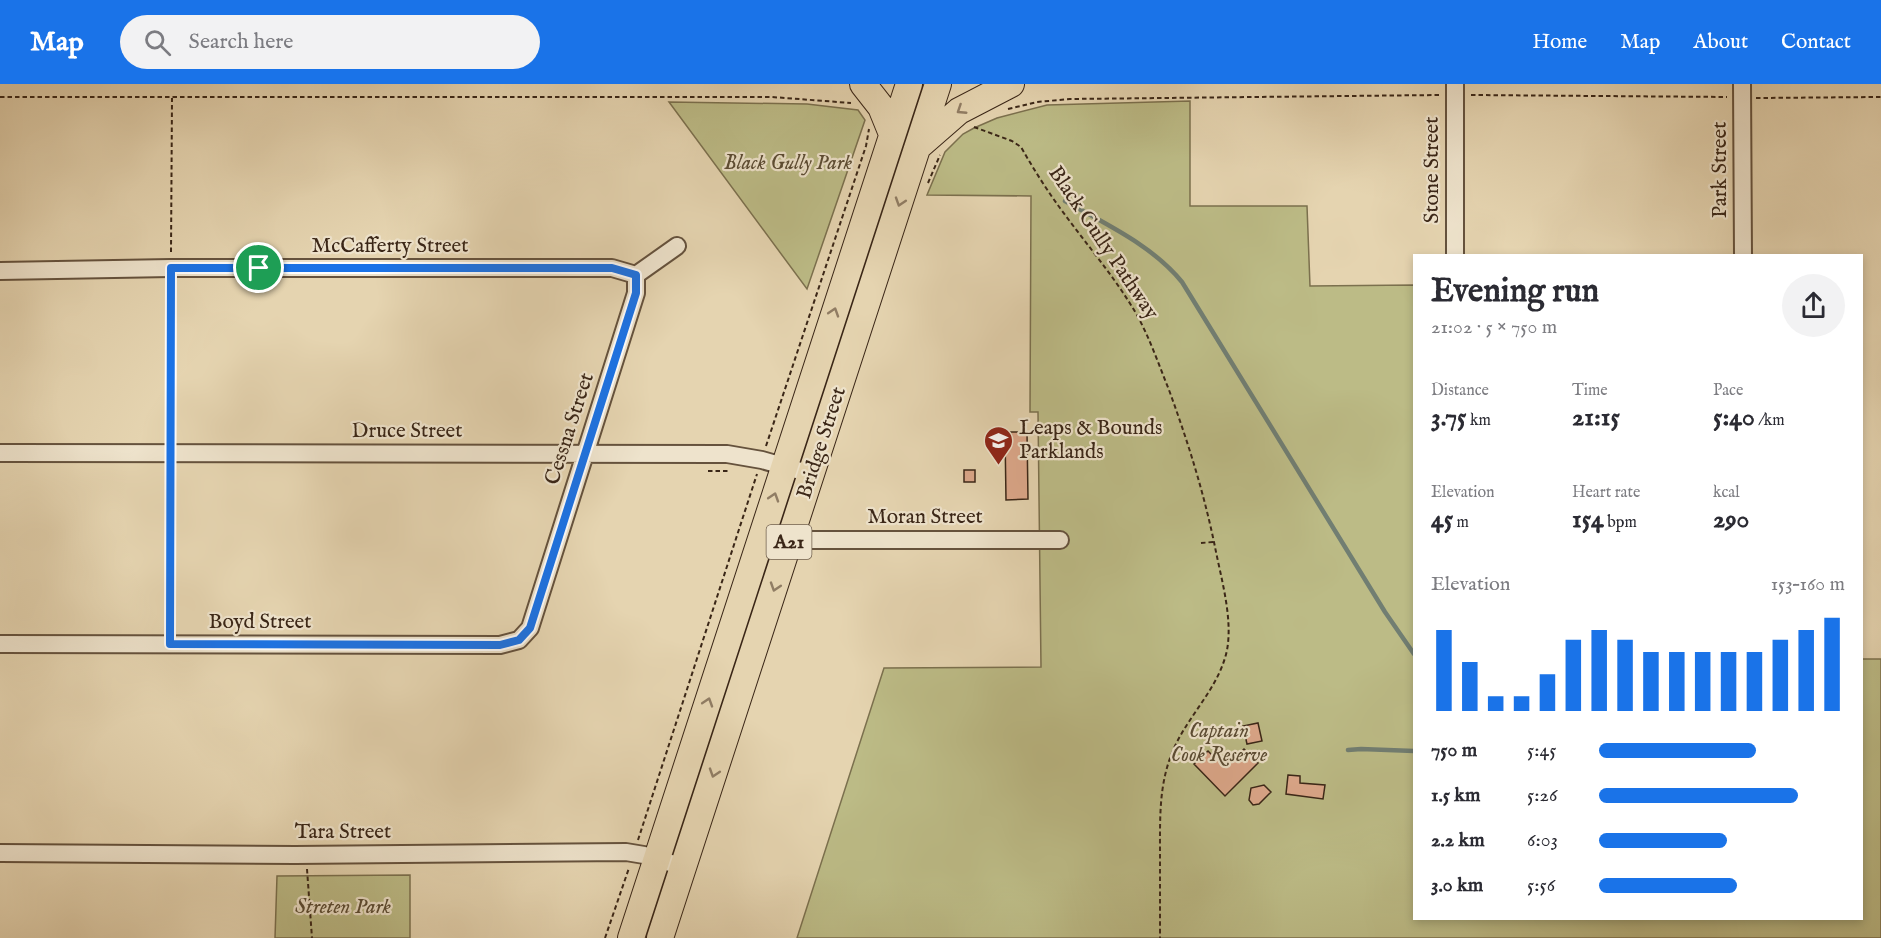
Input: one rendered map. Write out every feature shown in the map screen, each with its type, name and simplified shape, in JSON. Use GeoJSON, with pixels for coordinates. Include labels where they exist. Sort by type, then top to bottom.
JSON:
{"type":"FeatureCollection","features":[{"type":"Feature","properties":{"kind":"highway","name":"Bridge Street"},"geometry":{"type":"LineString","coordinates":[[632,938],[646,856],[881,128],[909,84]]}},
{"type":"Feature","properties":{"kind":"highway","name":"Bridge Street"},"geometry":{"type":"LineString","coordinates":[[660,938],[938,84]]}},
{"type":"Feature","properties":{"kind":"highway"},"geometry":{"type":"LineString","coordinates":[[918,146],[959,111],[1011,84]]}},
{"type":"Feature","properties":{"kind":"highway"},"geometry":{"type":"LineString","coordinates":[[860,94],[881,107],[881,128]]}},
{"type":"Feature","properties":{"kind":"street","name":"Stone Street"},"geometry":{"type":"LineString","coordinates":[[1455,89],[1455,254]]}},
{"type":"Feature","properties":{"kind":"street","name":"Park Street"},"geometry":{"type":"LineString","coordinates":[[1742,91],[1743,254]]}},
{"type":"Feature","properties":{"kind":"street"},"geometry":{"type":"LineString","coordinates":[[636,275],[677,246]]}},
{"type":"Feature","properties":{"kind":"street","name":"McCafferty Street"},"geometry":{"type":"LineString","coordinates":[[0,271],[171,268],[612,268],[636,275]]}},
{"type":"Feature","properties":{"kind":"street","name":"Cessna Street"},"geometry":{"type":"LineString","coordinates":[[519,640],[530,628],[636,293],[636,275]]}},
{"type":"Feature","properties":{"kind":"street","name":"Druce Street"},"geometry":{"type":"LineString","coordinates":[[0,453],[727,454],[773,463],[811,474]]}},
{"type":"Feature","properties":{"kind":"street","name":"Moran Street"},"geometry":{"type":"LineString","coordinates":[[790,540],[1060,540]]}},
{"type":"Feature","properties":{"kind":"street","name":"Boyd Street"},"geometry":{"type":"LineString","coordinates":[[0,644],[500,645],[519,640]]}},
{"type":"Feature","properties":{"kind":"street","name":"Tara Street"},"geometry":{"type":"LineString","coordinates":[[0,853],[646,856],[684,867]]}},
{"type":"Feature","properties":{"kind":"path"},"geometry":{"type":"LineString","coordinates":[[1006,110],[1036,102],[1070,99],[1455,89],[1742,91],[1881,97]]}},
{"type":"Feature","properties":{"kind":"path"},"geometry":{"type":"LineString","coordinates":[[0,97],[772,97],[860,94]]}},
{"type":"Feature","properties":{"kind":"path"},"geometry":{"type":"LineString","coordinates":[[170,644],[172,97]]}},
{"type":"Feature","properties":{"kind":"path","name":"Black Gully Pathway"},"geometry":{"type":"LineString","coordinates":[[976,122],[970,126],[1012,141],[1020,147],[1058,206],[1136,313],[1152,347],[1188,442],[1214,542],[1228,619],[1228,641],[1218,676],[1176,744],[1164,779],[1160,807],[1160,938]]}},
{"type":"Feature","properties":{"kind":"path"},"geometry":{"type":"LineString","coordinates":[[605,938],[646,856],[773,463],[862,157],[881,128]]}},
{"type":"Feature","properties":{"kind":"path"},"geometry":{"type":"LineString","coordinates":[[1201,543],[1214,542]]}},
{"type":"Feature","properties":{"kind":"path"},"geometry":{"type":"LineString","coordinates":[[305,854],[312,938]]}},
{"type":"Feature","properties":{"kind":"green space","name":"Captain Cook Reserve"},"geometry":{"type":"Polygon","coordinates":[[[1190,101],[1190,206],[1307,206],[1310,286],[1413,285],[1413,920],[1863,920],[1863,659],[1881,659],[1881,938],[797,938],[884,668],[1041,667],[1038,412],[1030,412],[1031,196],[927,195],[945,152],[963,134],[997,118],[1047,105],[1190,101]]]}},
{"type":"Feature","properties":{"kind":"green space","name":"Black Gully Park"},"geometry":{"type":"Polygon","coordinates":[[[669,102],[807,104],[858,110],[865,120],[807,289],[669,102]]]}},
{"type":"Feature","properties":{"kind":"green space","name":"Streten Park"},"geometry":{"type":"Polygon","coordinates":[[[410,875],[410,938],[275,938],[277,876],[410,875]]]}},
{"type":"Feature","properties":{"kind":"building"},"geometry":{"type":"Polygon","coordinates":[[[1005,432],[1027,432],[1028,499],[1006,500],[1005,432]]]}},
{"type":"Feature","properties":{"kind":"building"},"geometry":{"type":"Polygon","coordinates":[[[964,470],[975,470],[975,482],[964,482],[964,470]]]}},
{"type":"Feature","properties":{"kind":"building"},"geometry":{"type":"Polygon","coordinates":[[[1258,723],[1262,741],[1247,744],[1243,726],[1258,723]]]}},
{"type":"Feature","properties":{"kind":"building"},"geometry":{"type":"Polygon","coordinates":[[[1244,749],[1258,763],[1225,796],[1194,764],[1208,751],[1214,757],[1218,754],[1228,765],[1244,749]]]}},
{"type":"Feature","properties":{"kind":"building"},"geometry":{"type":"Polygon","coordinates":[[[1288,775],[1300,776],[1300,783],[1325,785],[1323,799],[1286,794],[1288,775]]]}},
{"type":"Feature","properties":{"kind":"building"},"geometry":{"type":"Polygon","coordinates":[[[1264,785],[1271,792],[1259,804],[1253,805],[1249,800],[1251,788],[1264,785]]]}},
{"type":"Feature","properties":{"kind":"waterway"},"geometry":{"type":"LineString","coordinates":[[1065,201],[1142,246],[1157,257],[1182,282],[1385,612],[1413,653]]}},
{"type":"Feature","properties":{"kind":"waterway"},"geometry":{"type":"LineString","coordinates":[[1348,750],[1413,751]]}},
{"type":"Feature","properties":{"kind":"place","name":"Leaps & Bounds Parklands"},"geometry":{"type":"Point","coordinates":[998,466]}},
{"type":"Feature","properties":{"kind":"route"},"geometry":{"type":"LineString","coordinates":[[171,268],[259,268],[612,268],[636,275],[636,293],[581,469],[530,628],[519,640],[500,645],[170,644],[171,268]]}}]}
